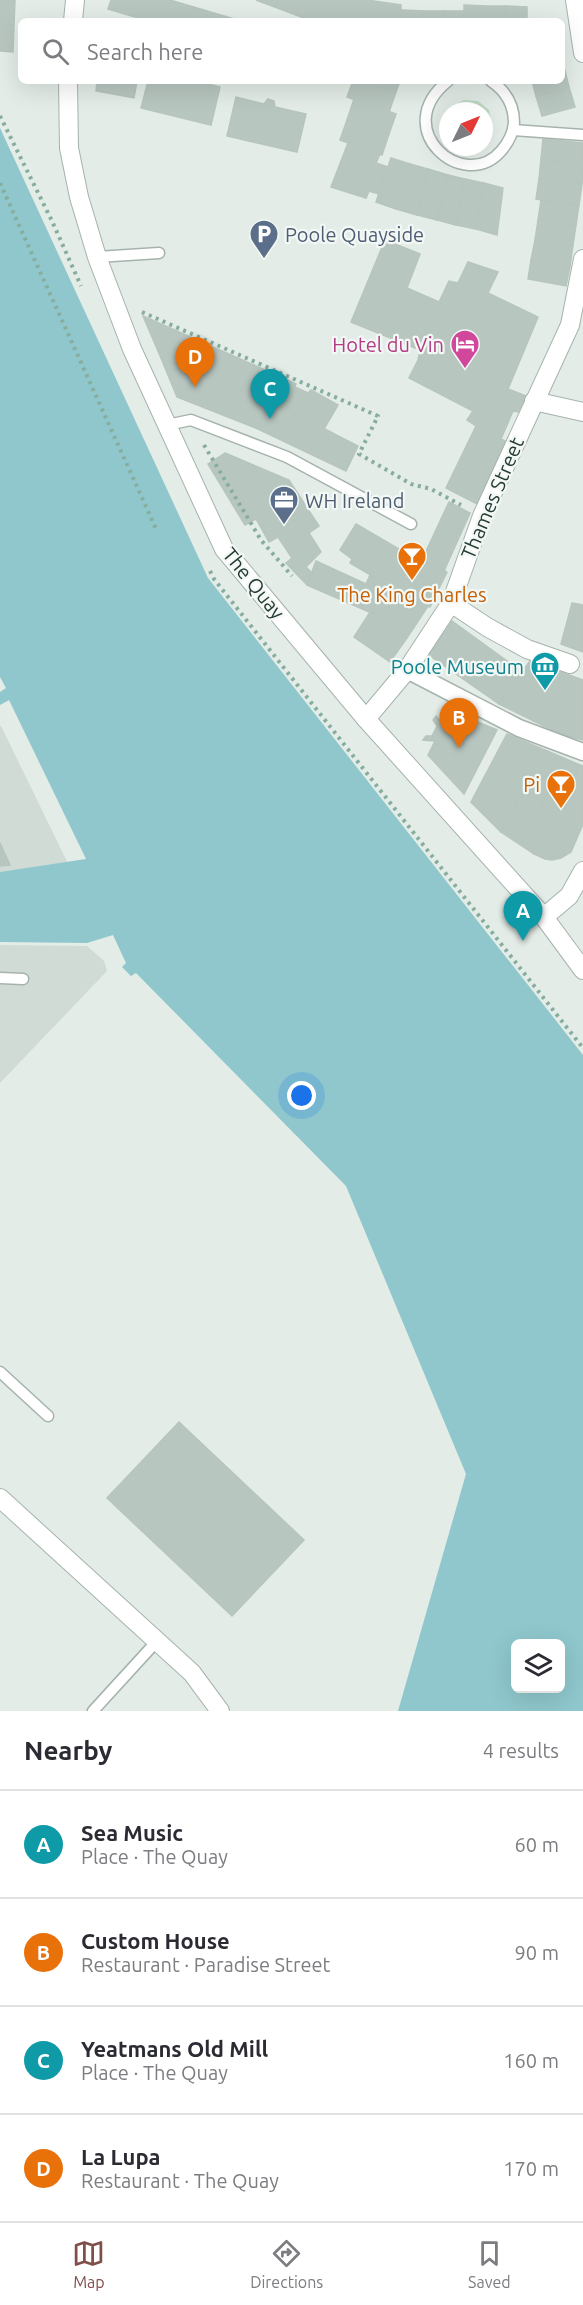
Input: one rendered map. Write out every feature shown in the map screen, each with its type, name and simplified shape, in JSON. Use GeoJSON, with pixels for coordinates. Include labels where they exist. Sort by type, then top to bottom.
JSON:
{"type":"FeatureCollection","features":[{"type":"Feature","properties":{"kind":"street"},"geometry":{"type":"LineString","coordinates":[[73,18],[75,0]]}},
{"type":"Feature","properties":{"kind":"street"},"geometry":{"type":"LineString","coordinates":[[575,0],[583,53]]}},
{"type":"Feature","properties":{"kind":"street","name":"The Quay"},"geometry":{"type":"LineString","coordinates":[[68,84],[69,148],[79,197],[110,294],[224,549],[366,719],[544,917],[583,970]]}},
{"type":"Feature","properties":{"kind":"street","name":"Thames Street"},"geometry":{"type":"LineString","coordinates":[[366,719],[407,670],[451,603],[482,516],[534,401],[576,326],[583,259]]}},
{"type":"Feature","properties":{"kind":"street"},"geometry":{"type":"LineString","coordinates":[[534,401],[583,412]]}},
{"type":"Feature","properties":{"kind":"street"},"geometry":{"type":"LineString","coordinates":[[451,603],[487,627],[527,649],[576,667]]}},
{"type":"Feature","properties":{"kind":"street"},"geometry":{"type":"LineString","coordinates":[[407,670],[519,728],[583,752]]}},
{"type":"Feature","properties":{"kind":"street"},"geometry":{"type":"LineString","coordinates":[[544,917],[569,896],[583,871]]}},
{"type":"Feature","properties":{"kind":"street"},"geometry":{"type":"LineString","coordinates":[[0,1498],[192,1673],[220,1711]]}},
{"type":"Feature","properties":{"kind":"lane"},"geometry":{"type":"LineString","coordinates":[[445,84],[433,95],[425,115],[426,129],[441,155],[455,162],[470,165],[484,162],[498,155],[507,144],[513,130],[514,115],[510,100],[495,84]]}},
{"type":"Feature","properties":{"kind":"lane"},"geometry":{"type":"LineString","coordinates":[[513,130],[583,135]]}},
{"type":"Feature","properties":{"kind":"lane"},"geometry":{"type":"LineString","coordinates":[[98,257],[159,253]]}},
{"type":"Feature","properties":{"kind":"lane"},"geometry":{"type":"LineString","coordinates":[[167,425],[191,420],[287,457],[411,524]]}},
{"type":"Feature","properties":{"kind":"lane"},"geometry":{"type":"LineString","coordinates":[[0,978],[22,979]]}},
{"type":"Feature","properties":{"kind":"lane"},"geometry":{"type":"LineString","coordinates":[[0,1372],[48,1416]]}},
{"type":"Feature","properties":{"kind":"lane"},"geometry":{"type":"LineString","coordinates":[[93,1711],[157,1641]]}},
{"type":"Feature","properties":{"kind":"path"},"geometry":{"type":"LineString","coordinates":[[0,183],[157,531]]}},
{"type":"Feature","properties":{"kind":"path"},"geometry":{"type":"LineString","coordinates":[[110,294],[135,309],[378,416],[359,454],[411,483],[431,489],[482,516]]}},
{"type":"Feature","properties":{"kind":"path"},"geometry":{"type":"LineString","coordinates":[[213,461],[261,540],[292,576]]}},
{"type":"Feature","properties":{"kind":"shaded area"},"geometry":{"type":"Polygon","coordinates":[[[1,726],[78,884],[0,884],[1,726]]]}},
{"type":"Feature","properties":{"kind":"shaded area"},"geometry":{"type":"Polygon","coordinates":[[[0,945],[87,946],[104,961],[107,971],[0,1083],[0,945]]]}},
{"type":"Feature","properties":{"kind":"green space"},"geometry":{"type":"Polygon","coordinates":[[[464,100],[479,102],[460,102],[464,100]]]}},
{"type":"Feature","properties":{"kind":"water"},"geometry":{"type":"Polygon","coordinates":[[[0,128],[208,578],[583,1055],[583,1711],[398,1711],[466,1474],[346,1186],[136,973],[131,976],[122,967],[126,963],[113,935],[87,943],[0,942],[0,872],[86,859],[9,700],[0,705],[0,692],[6,688],[0,677],[0,128]]]}},
{"type":"Feature","properties":{"kind":"building"},"geometry":{"type":"Polygon","coordinates":[[[0,0],[15,0],[14,25],[0,25],[0,0]]]}},
{"type":"Feature","properties":{"kind":"building"},"geometry":{"type":"Polygon","coordinates":[[[111,0],[170,0],[231,18],[138,18],[108,9],[111,0]]]}},
{"type":"Feature","properties":{"kind":"building"},"geometry":{"type":"Polygon","coordinates":[[[256,0],[300,0],[296,15],[256,0]]]}},
{"type":"Feature","properties":{"kind":"building"},"geometry":{"type":"Polygon","coordinates":[[[300,0],[367,0],[401,5],[401,18],[304,18],[296,15],[300,0]]]}},
{"type":"Feature","properties":{"kind":"building"},"geometry":{"type":"Polygon","coordinates":[[[464,5],[485,6],[485,18],[464,18],[464,5]]]}},
{"type":"Feature","properties":{"kind":"building"},"geometry":{"type":"Polygon","coordinates":[[[485,6],[506,6],[505,18],[485,18],[485,6]]]}},
{"type":"Feature","properties":{"kind":"building"},"geometry":{"type":"Polygon","coordinates":[[[506,6],[527,7],[527,18],[505,18],[506,6]]]}},
{"type":"Feature","properties":{"kind":"building"},"geometry":{"type":"Polygon","coordinates":[[[401,10],[422,11],[422,18],[401,18],[401,10]]]}},
{"type":"Feature","properties":{"kind":"building"},"geometry":{"type":"Polygon","coordinates":[[[422,11],[443,11],[443,18],[422,18],[422,11]]]}},
{"type":"Feature","properties":{"kind":"building"},"geometry":{"type":"Polygon","coordinates":[[[443,11],[464,11],[464,18],[443,18],[443,11]]]}},
{"type":"Feature","properties":{"kind":"building"},"geometry":{"type":"Polygon","coordinates":[[[0,25],[14,25],[13,52],[0,51],[0,25]]]}},
{"type":"Feature","properties":{"kind":"building"},"geometry":{"type":"Polygon","coordinates":[[[565,71],[569,87],[536,96],[533,84],[565,84],[565,71]]]}},
{"type":"Feature","properties":{"kind":"building"},"geometry":{"type":"Polygon","coordinates":[[[97,84],[136,84],[134,98],[96,91],[97,84]]]}},
{"type":"Feature","properties":{"kind":"building"},"geometry":{"type":"Polygon","coordinates":[[[147,84],[208,84],[220,87],[211,125],[141,108],[147,84]]]}},
{"type":"Feature","properties":{"kind":"building"},"geometry":{"type":"Polygon","coordinates":[[[352,84],[374,84],[396,92],[389,112],[347,97],[352,84]]]}},
{"type":"Feature","properties":{"kind":"building"},"geometry":{"type":"Polygon","coordinates":[[[374,84],[399,84],[396,92],[374,84]]]}},
{"type":"Feature","properties":{"kind":"building"},"geometry":{"type":"Polygon","coordinates":[[[569,87],[575,107],[542,116],[536,96],[569,87]]]}},
{"type":"Feature","properties":{"kind":"building"},"geometry":{"type":"Polygon","coordinates":[[[236,97],[264,104],[268,99],[274,101],[275,107],[306,114],[297,152],[227,136],[236,97]]]}},
{"type":"Feature","properties":{"kind":"building"},"geometry":{"type":"Polygon","coordinates":[[[354,99],[396,114],[389,134],[347,120],[354,99]]]}},
{"type":"Feature","properties":{"kind":"building"},"geometry":{"type":"Polygon","coordinates":[[[347,120],[389,134],[382,155],[340,140],[347,120]]]}},
{"type":"Feature","properties":{"kind":"building"},"geometry":{"type":"Polygon","coordinates":[[[543,139],[583,143],[583,164],[541,159],[543,139]]]}},
{"type":"Feature","properties":{"kind":"building"},"geometry":{"type":"Polygon","coordinates":[[[348,143],[380,154],[376,163],[388,167],[379,194],[369,191],[366,198],[331,187],[348,143]]]}},
{"type":"Feature","properties":{"kind":"building"},"geometry":{"type":"Polygon","coordinates":[[[391,158],[410,164],[396,209],[376,202],[391,158]]]}},
{"type":"Feature","properties":{"kind":"building"},"geometry":{"type":"Polygon","coordinates":[[[541,159],[583,164],[582,184],[539,179],[541,159]]]}},
{"type":"Feature","properties":{"kind":"building"},"geometry":{"type":"Polygon","coordinates":[[[410,164],[428,169],[417,215],[396,209],[410,164]]]}},
{"type":"Feature","properties":{"kind":"building"},"geometry":{"type":"Polygon","coordinates":[[[428,169],[448,175],[437,220],[417,215],[428,169]]]}},
{"type":"Feature","properties":{"kind":"building"},"geometry":{"type":"Polygon","coordinates":[[[448,175],[465,179],[456,225],[437,220],[448,175]]]}},
{"type":"Feature","properties":{"kind":"building"},"geometry":{"type":"Polygon","coordinates":[[[465,179],[484,183],[476,229],[456,225],[465,179]]]}},
{"type":"Feature","properties":{"kind":"building"},"geometry":{"type":"Polygon","coordinates":[[[539,179],[582,184],[579,205],[536,199],[539,179]]]}},
{"type":"Feature","properties":{"kind":"building"},"geometry":{"type":"Polygon","coordinates":[[[484,183],[503,188],[497,235],[476,229],[484,183]]]}},
{"type":"Feature","properties":{"kind":"building"},"geometry":{"type":"Polygon","coordinates":[[[541,200],[579,205],[576,225],[538,220],[541,200]]]}},
{"type":"Feature","properties":{"kind":"building"},"geometry":{"type":"Polygon","coordinates":[[[538,220],[576,225],[573,245],[535,240],[538,220]]]}},
{"type":"Feature","properties":{"kind":"building","name":"Hotel du Vin"},"geometry":{"type":"Polygon","coordinates":[[[385,240],[420,254],[407,288],[439,302],[449,281],[458,283],[468,262],[498,272],[488,293],[538,317],[508,389],[526,396],[518,412],[513,411],[501,439],[505,441],[477,504],[446,488],[476,426],[467,420],[473,411],[409,378],[420,350],[351,322],[385,240]]]}},
{"type":"Feature","properties":{"kind":"building"},"geometry":{"type":"Polygon","coordinates":[[[535,240],[573,245],[570,266],[531,260],[535,240]]]}},
{"type":"Feature","properties":{"kind":"building"},"geometry":{"type":"Polygon","coordinates":[[[531,260],[570,266],[566,286],[528,279],[531,260]]]}},
{"type":"Feature","properties":{"kind":"building"},"geometry":{"type":"Polygon","coordinates":[[[143,316],[254,365],[241,392],[161,358],[143,316]]]}},
{"type":"Feature","properties":{"kind":"building"},"geometry":{"type":"Polygon","coordinates":[[[161,358],[286,409],[358,446],[346,471],[258,429],[177,397],[161,358]]]}},
{"type":"Feature","properties":{"kind":"building"},"geometry":{"type":"Polygon","coordinates":[[[254,365],[296,384],[286,409],[241,392],[254,365]]]}},
{"type":"Feature","properties":{"kind":"building"},"geometry":{"type":"Polygon","coordinates":[[[295,387],[308,393],[311,390],[338,405],[324,429],[286,409],[295,387]]]}},
{"type":"Feature","properties":{"kind":"building"},"geometry":{"type":"Polygon","coordinates":[[[225,453],[289,480],[319,526],[309,533],[321,552],[306,567],[312,573],[307,585],[286,563],[292,558],[278,537],[269,542],[256,519],[245,525],[208,464],[225,453]]]}},
{"type":"Feature","properties":{"kind":"building"},"geometry":{"type":"Polygon","coordinates":[[[449,502],[470,513],[444,571],[422,560],[449,502]]]}},
{"type":"Feature","properties":{"kind":"building","name":"The King Charles"},"geometry":{"type":"Polygon","coordinates":[[[356,524],[397,548],[447,572],[430,607],[428,606],[407,638],[374,614],[391,587],[350,563],[352,559],[340,550],[356,524]]]}},
{"type":"Feature","properties":{"kind":"building"},"geometry":{"type":"Polygon","coordinates":[[[316,561],[366,584],[370,575],[391,587],[374,614],[307,585],[316,561]]]}},
{"type":"Feature","properties":{"kind":"building"},"geometry":{"type":"Polygon","coordinates":[[[572,603],[583,605],[583,652],[561,644],[572,603]]]}},
{"type":"Feature","properties":{"kind":"building"},"geometry":{"type":"Polygon","coordinates":[[[370,612],[407,638],[390,662],[354,637],[370,612]]]}},
{"type":"Feature","properties":{"kind":"building"},"geometry":{"type":"Polygon","coordinates":[[[452,621],[522,672],[499,704],[429,655],[452,621]]]}},
{"type":"Feature","properties":{"kind":"building","name":"Poole Museum"},"geometry":{"type":"Polygon","coordinates":[[[530,661],[583,680],[583,740],[560,734],[499,704],[530,661]]]}},
{"type":"Feature","properties":{"kind":"building"},"geometry":{"type":"Polygon","coordinates":[[[451,711],[497,730],[464,794],[428,755],[435,741],[423,740],[426,736],[432,736],[437,726],[433,720],[436,716],[443,725],[451,711]]]}},
{"type":"Feature","properties":{"kind":"building"},"geometry":{"type":"Polygon","coordinates":[[[507,734],[545,750],[501,832],[471,802],[507,734]]]}},
{"type":"Feature","properties":{"kind":"building"},"geometry":{"type":"Polygon","coordinates":[[[545,750],[580,765],[567,793],[563,792],[561,796],[549,790],[533,825],[545,831],[534,854],[501,832],[545,750]]]}},
{"type":"Feature","properties":{"kind":"building","name":"Pi"},"geometry":{"type":"Polygon","coordinates":[[[580,765],[583,766],[583,824],[571,852],[561,858],[545,859],[534,854],[545,831],[533,825],[549,790],[561,796],[563,792],[567,793],[580,765]]]}},
{"type":"Feature","properties":{"kind":"building"},"geometry":{"type":"Polygon","coordinates":[[[0,843],[10,865],[0,866],[0,843]]]}},
{"type":"Feature","properties":{"kind":"building"},"geometry":{"type":"Polygon","coordinates":[[[179,1422],[304,1540],[232,1616],[107,1498],[179,1422]]]}},
{"type":"Feature","properties":{"kind":"place","name":"Poole Quayside"},"geometry":{"type":"Point","coordinates":[264,260]}},
{"type":"Feature","properties":{"kind":"place","name":"Hotel du Vin"},"geometry":{"type":"Point","coordinates":[465,370]}},
{"type":"Feature","properties":{"kind":"place","name":"La Lupa"},"geometry":{"type":"Point","coordinates":[195,387]}},
{"type":"Feature","properties":{"kind":"place","name":"Yeatmans Old Mill"},"geometry":{"type":"Point","coordinates":[270,419]}},
{"type":"Feature","properties":{"kind":"place","name":"WH Ireland"},"geometry":{"type":"Point","coordinates":[284,526]}},
{"type":"Feature","properties":{"kind":"place","name":"The King Charles"},"geometry":{"type":"Point","coordinates":[412,582]}},
{"type":"Feature","properties":{"kind":"place","name":"Poole Museum"},"geometry":{"type":"Point","coordinates":[545,692]}},
{"type":"Feature","properties":{"kind":"place","name":"Custom House"},"geometry":{"type":"Point","coordinates":[459,748]}},
{"type":"Feature","properties":{"kind":"place","name":"Pi"},"geometry":{"type":"Point","coordinates":[561,810]}},
{"type":"Feature","properties":{"kind":"place","name":"Sea Music"},"geometry":{"type":"Point","coordinates":[523,941]}}]}
